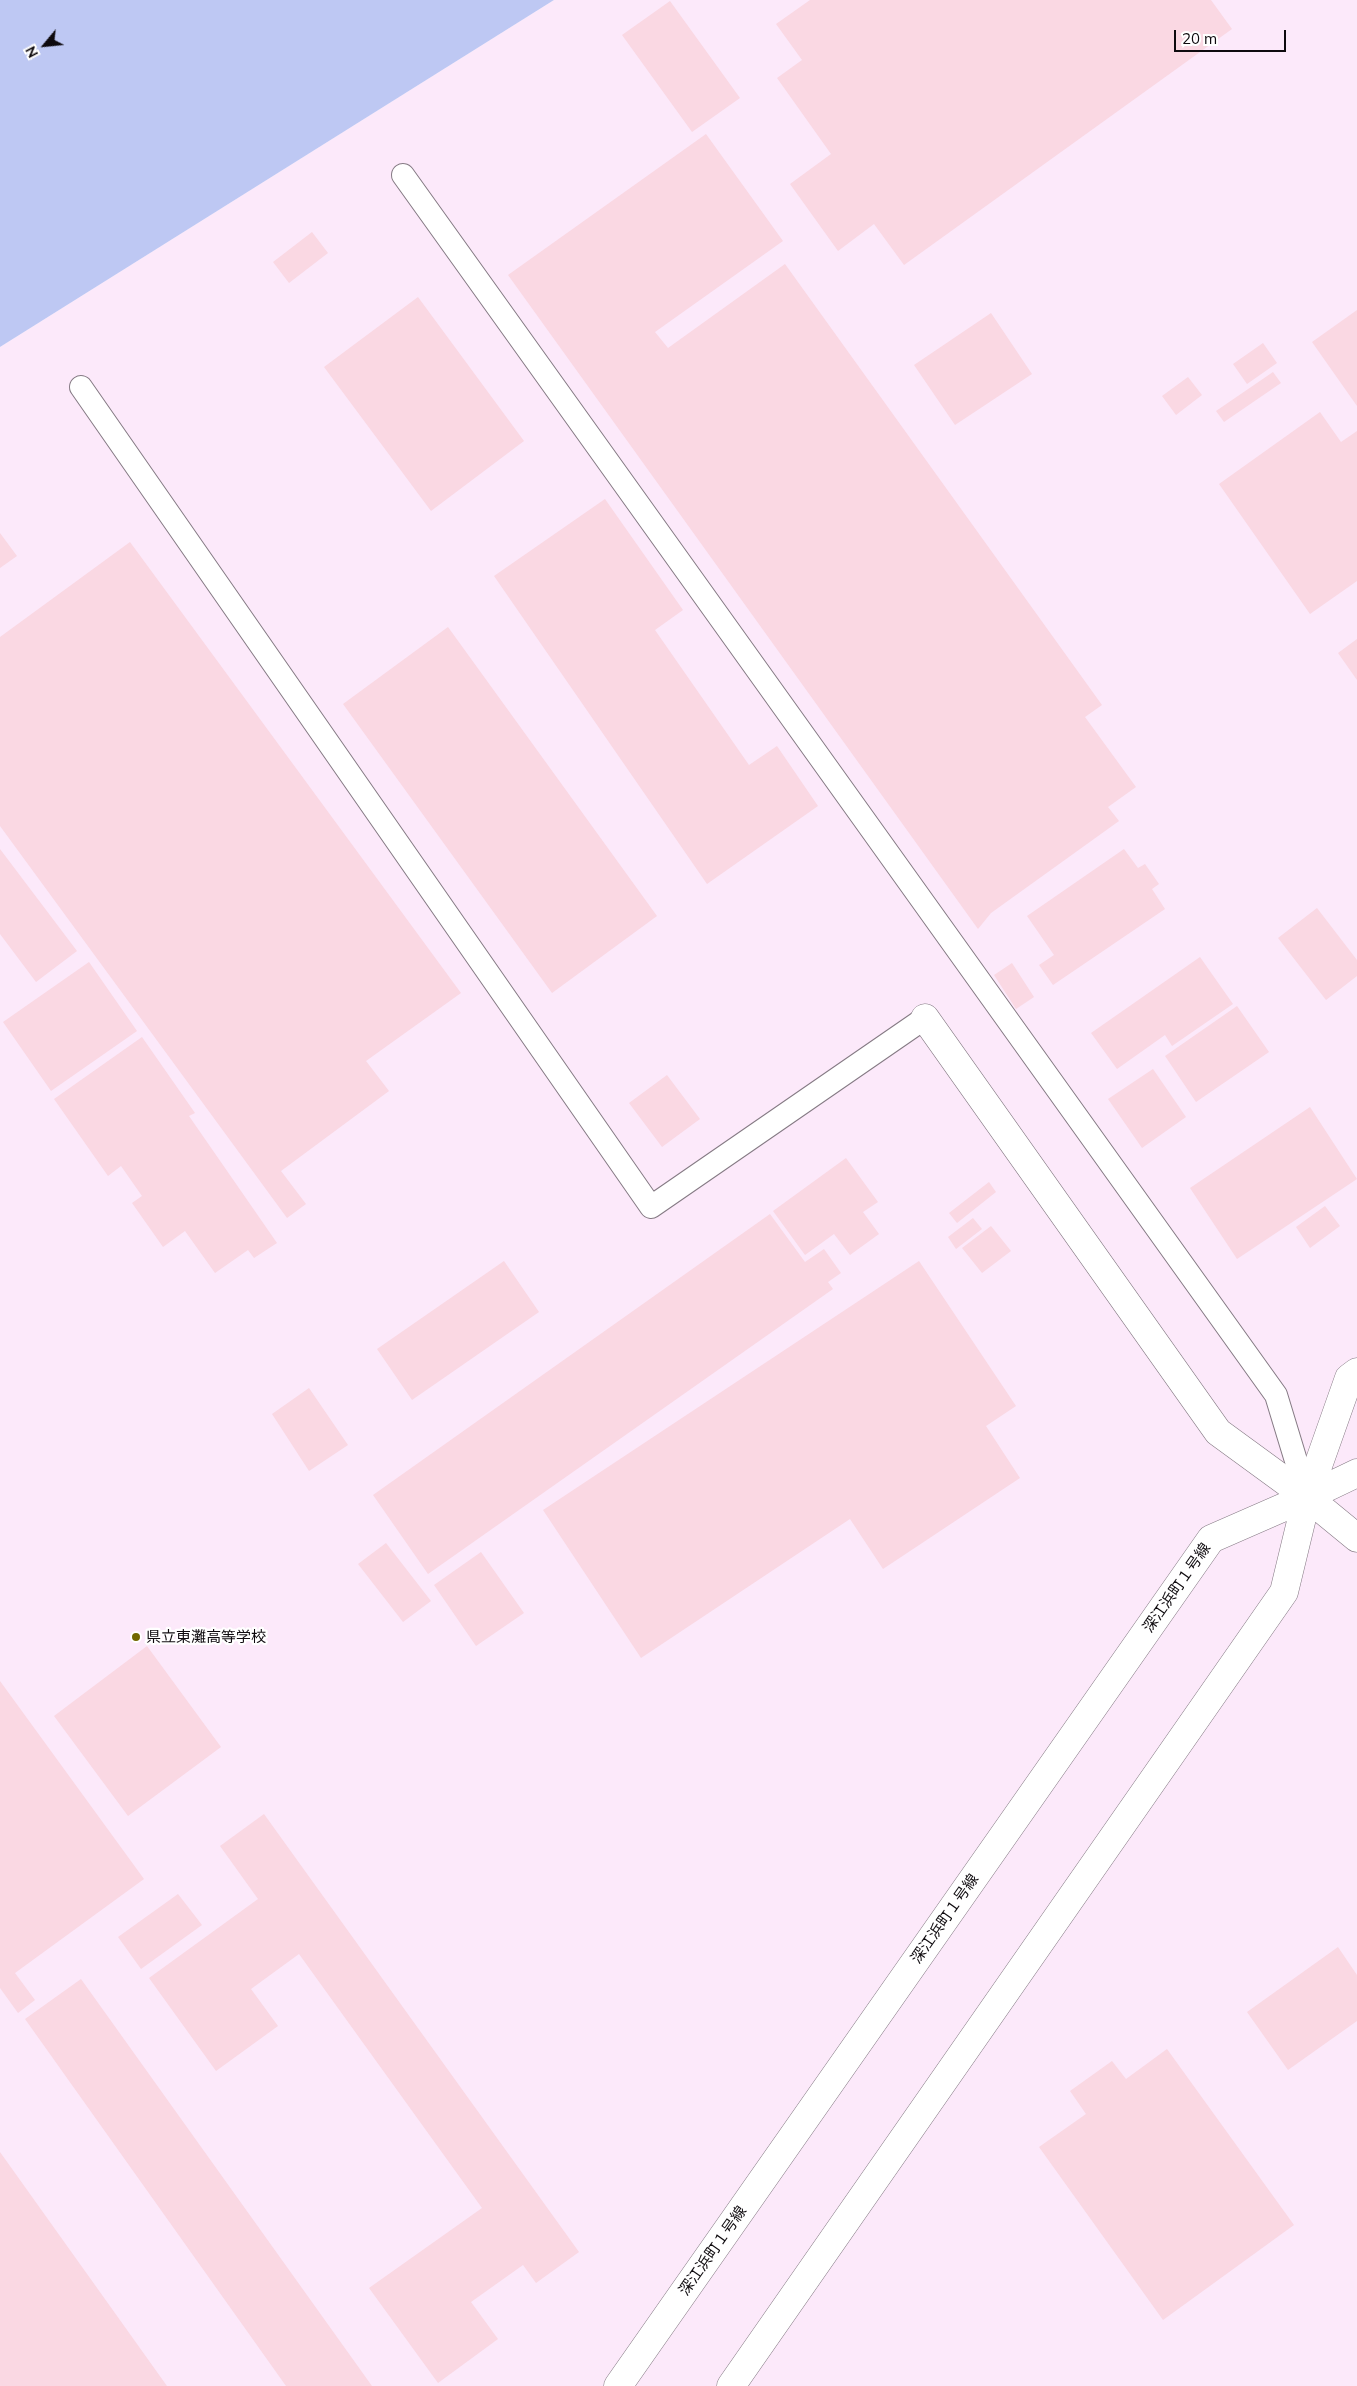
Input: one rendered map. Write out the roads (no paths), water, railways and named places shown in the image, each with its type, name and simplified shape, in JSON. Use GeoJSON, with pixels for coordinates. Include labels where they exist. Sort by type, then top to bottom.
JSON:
{"type":"FeatureCollection","features":[{"type":"Feature","properties":{"kind":"street"},"geometry":{"type":"LineString","coordinates":[[925,1018],[1218,1432],[1357,1538]]}},
{"type":"Feature","properties":{"kind":"street"},"geometry":{"type":"LineString","coordinates":[[732,2386],[1284,1592],[1307,1498],[1349,1378],[1357,1372]]}},
{"type":"Feature","properties":{"kind":"street","name":"深江浜町１号線"},"geometry":{"type":"LineString","coordinates":[[618,2386],[1211,1539],[1307,1498],[1357,1473]]}},
{"type":"Feature","properties":{"kind":"lane"},"geometry":{"type":"LineString","coordinates":[[403,175],[1276,1395],[1307,1498]]}},
{"type":"Feature","properties":{"kind":"lane"},"geometry":{"type":"LineString","coordinates":[[81,387],[651,1207],[925,1018]]}},
{"type":"Feature","properties":{"kind":"water"},"geometry":{"type":"Polygon","coordinates":[[[0,0],[554,0],[0,347],[0,0]]]}},
{"type":"Feature","properties":{"kind":"place","name":"県立東灘高等学校"},"geometry":{"type":"Point","coordinates":[136,1637]}}]}
